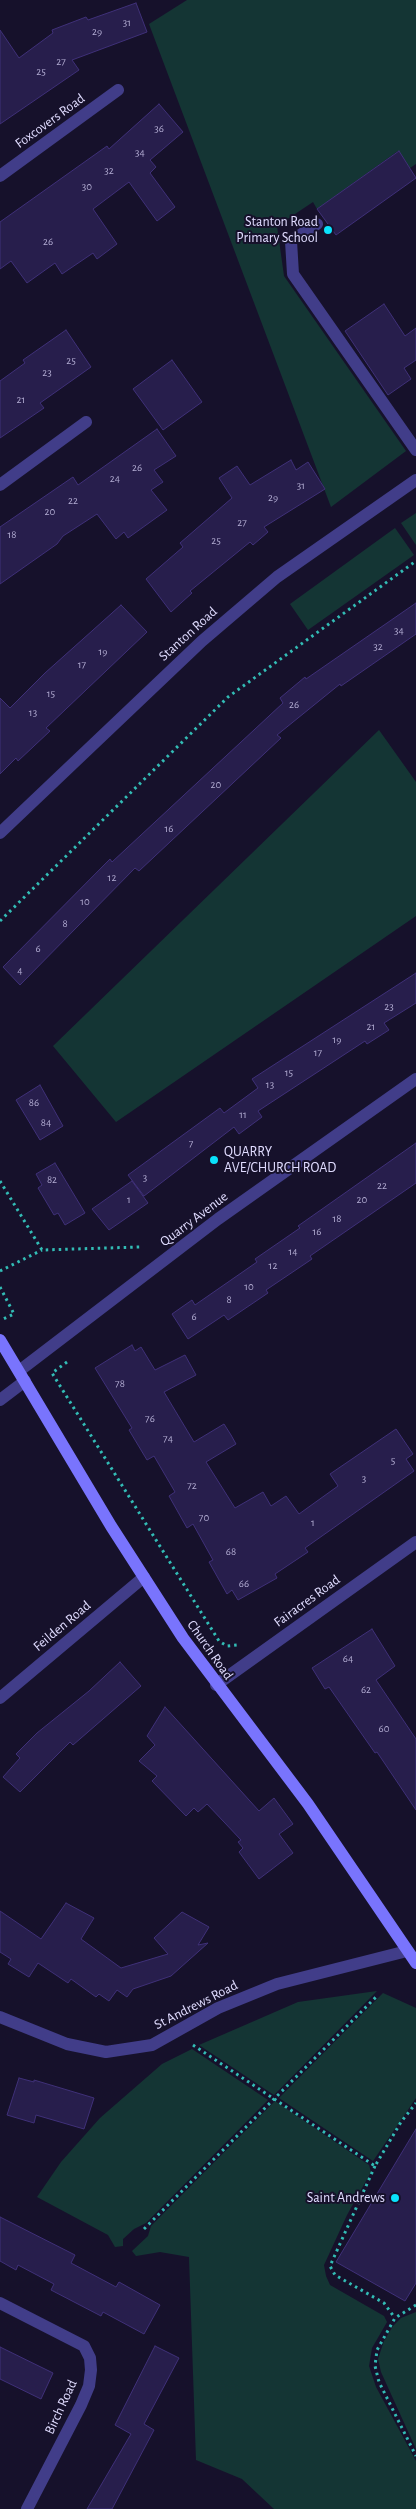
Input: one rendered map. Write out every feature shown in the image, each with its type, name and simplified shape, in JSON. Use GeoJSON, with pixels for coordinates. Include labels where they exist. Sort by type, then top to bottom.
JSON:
{"type":"FeatureCollection","features":[{"type":"Feature","properties":{"kind":"main road","name":"Church Road"},"geometry":{"type":"LineString","coordinates":[[0,1340],[182,1638],[308,1804],[416,1963]]}},
{"type":"Feature","properties":{"kind":"street","name":"Foxcovers Road"},"geometry":{"type":"LineString","coordinates":[[0,176],[118,90]]}},
{"type":"Feature","properties":{"kind":"street"},"geometry":{"type":"LineString","coordinates":[[317,224],[291,241],[294,274],[416,450]]}},
{"type":"Feature","properties":{"kind":"street"},"geometry":{"type":"LineString","coordinates":[[0,485],[86,422]]}},
{"type":"Feature","properties":{"kind":"street","name":"Stanton Road"},"geometry":{"type":"LineString","coordinates":[[0,833],[224,621],[277,577],[416,480]]}},
{"type":"Feature","properties":{"kind":"street","name":"Quarry Avenue"},"geometry":{"type":"LineString","coordinates":[[0,1400],[22,1376],[218,1219],[416,1079]]}},
{"type":"Feature","properties":{"kind":"street","name":"Fairacres Road"},"geometry":{"type":"LineString","coordinates":[[216,1685],[416,1542]]}},
{"type":"Feature","properties":{"kind":"street","name":"Feilden Road"},"geometry":{"type":"LineString","coordinates":[[0,1698],[144,1577]]}},
{"type":"Feature","properties":{"kind":"street","name":"St Andrews Road"},"geometry":{"type":"LineString","coordinates":[[0,2018],[68,2044],[106,2052],[152,2045],[218,2008],[277,1984],[407,1951]]}},
{"type":"Feature","properties":{"kind":"street","name":"Birch Road"},"geometry":{"type":"LineString","coordinates":[[0,2302],[84,2346],[90,2358],[92,2370],[89,2386],[81,2405],[27,2509]]}},
{"type":"Feature","properties":{"kind":"path"},"geometry":{"type":"LineString","coordinates":[[0,921],[228,696],[416,561]]}},
{"type":"Feature","properties":{"kind":"path"},"geometry":{"type":"LineString","coordinates":[[0,1182],[42,1250]]}},
{"type":"Feature","properties":{"kind":"path"},"geometry":{"type":"LineString","coordinates":[[0,1270],[42,1250],[140,1247]]}},
{"type":"Feature","properties":{"kind":"path"},"geometry":{"type":"LineString","coordinates":[[0,1287],[14,1314],[0,1321]]}},
{"type":"Feature","properties":{"kind":"path"},"geometry":{"type":"LineString","coordinates":[[68,1361],[52,1373],[219,1641],[226,1646],[240,1645]]}},
{"type":"Feature","properties":{"kind":"path"},"geometry":{"type":"LineString","coordinates":[[144,2229],[378,1995]]}},
{"type":"Feature","properties":{"kind":"path"},"geometry":{"type":"LineString","coordinates":[[175,2032],[375,2166]]}},
{"type":"Feature","properties":{"kind":"path"},"geometry":{"type":"LineString","coordinates":[[395,2318],[384,2303],[335,2275],[330,2266],[375,2166],[401,2122],[416,2103]]}},
{"type":"Feature","properties":{"kind":"path"},"geometry":{"type":"LineString","coordinates":[[416,2305],[395,2318],[377,2350],[375,2366],[379,2382],[416,2456]]}},
{"type":"Feature","properties":{"kind":"green space","name":"Stanton Road Primary School"},"geometry":{"type":"Polygon","coordinates":[[[187,0],[416,0],[416,164],[410,168],[398,151],[317,209],[313,202],[277,226],[284,276],[406,451],[331,507],[149,24],[187,0]]]}},
{"type":"Feature","properties":{"kind":"green space"},"geometry":{"type":"Polygon","coordinates":[[[416,513],[416,545],[401,523],[416,513]]]}},
{"type":"Feature","properties":{"kind":"green space"},"geometry":{"type":"Polygon","coordinates":[[[395,528],[414,555],[308,630],[290,604],[395,528]]]}},
{"type":"Feature","properties":{"kind":"green space"},"geometry":{"type":"Polygon","coordinates":[[[379,730],[416,782],[416,916],[116,1122],[53,1046],[379,730]]]}},
{"type":"Feature","properties":{"kind":"green space"},"geometry":{"type":"Polygon","coordinates":[[[377,1991],[274,2095],[199,2045],[298,2002],[377,1991]]]}},
{"type":"Feature","properties":{"kind":"green space"},"geometry":{"type":"Polygon","coordinates":[[[383,1993],[416,2008],[416,2098],[373,2161],[279,2098],[383,1993]]]}},
{"type":"Feature","properties":{"kind":"green space"},"geometry":{"type":"Polygon","coordinates":[[[192,2049],[268,2100],[146,2223],[134,2229],[123,2239],[123,2246],[115,2247],[108,2235],[37,2197],[61,2162],[100,2118],[162,2064],[192,2049]]]}},
{"type":"Feature","properties":{"kind":"green space"},"geometry":{"type":"Polygon","coordinates":[[[275,2101],[369,2165],[371,2172],[347,2215],[324,2265],[330,2285],[384,2316],[387,2322],[372,2348],[369,2366],[376,2387],[416,2461],[416,2509],[274,2509],[242,2479],[196,2460],[189,2257],[160,2252],[136,2256],[132,2251],[148,2236],[151,2226],[275,2101]]]}},
{"type":"Feature","properties":{"kind":"green space"},"geometry":{"type":"Polygon","coordinates":[[[416,2312],[416,2449],[381,2372],[378,2359],[384,2341],[393,2326],[401,2318],[416,2312]]]}},
{"type":"Feature","properties":{"kind":"building"},"geometry":{"type":"Polygon","coordinates":[[[136,3],[147,32],[72,60],[79,70],[0,124],[0,30],[19,58],[53,33],[52,30],[86,17],[88,20],[136,3]]]}},
{"type":"Feature","properties":{"kind":"building"},"geometry":{"type":"Polygon","coordinates":[[[159,104],[183,132],[150,160],[156,167],[150,173],[175,207],[157,221],[129,182],[93,209],[117,244],[97,259],[93,253],[62,274],[55,263],[27,283],[11,261],[0,269],[0,222],[107,146],[109,149],[159,104]]]}},
{"type":"Feature","properties":{"kind":"building"},"geometry":{"type":"Polygon","coordinates":[[[399,151],[416,178],[336,235],[317,209],[399,151]]]}},
{"type":"Feature","properties":{"kind":"building"},"geometry":{"type":"Polygon","coordinates":[[[384,304],[405,336],[416,328],[416,360],[404,368],[411,379],[388,395],[345,331],[384,304]]]}},
{"type":"Feature","properties":{"kind":"building"},"geometry":{"type":"Polygon","coordinates":[[[66,330],[91,367],[40,403],[44,408],[0,438],[0,381],[25,363],[23,360],[66,330]]]}},
{"type":"Feature","properties":{"kind":"building"},"geometry":{"type":"Polygon","coordinates":[[[172,360],[202,402],[163,430],[133,389],[172,360]]]}},
{"type":"Feature","properties":{"kind":"building"},"geometry":{"type":"Polygon","coordinates":[[[157,429],[176,456],[154,470],[163,482],[151,490],[167,510],[128,538],[124,532],[116,539],[97,514],[63,536],[57,544],[0,584],[0,527],[73,477],[78,485],[157,429]]]}},
{"type":"Feature","properties":{"kind":"building"},"geometry":{"type":"Polygon","coordinates":[[[291,460],[296,470],[308,462],[325,489],[264,527],[268,532],[253,545],[250,542],[190,591],[192,593],[171,612],[146,579],[183,547],[180,543],[232,498],[219,478],[237,466],[250,485],[291,460]]]}},
{"type":"Feature","properties":{"kind":"building"},"geometry":{"type":"Polygon","coordinates":[[[416,603],[416,634],[341,686],[340,684],[277,735],[281,738],[139,871],[135,868],[20,985],[3,967],[110,859],[112,862],[283,703],[280,698],[305,677],[306,679],[416,603]]]}},
{"type":"Feature","properties":{"kind":"building"},"geometry":{"type":"Polygon","coordinates":[[[121,605],[147,632],[46,728],[50,731],[18,761],[16,758],[0,774],[0,698],[10,708],[45,673],[121,605]]]}},
{"type":"Feature","properties":{"kind":"building"},"geometry":{"type":"Polygon","coordinates":[[[416,973],[416,1003],[384,1023],[389,1030],[367,1044],[365,1041],[258,1111],[262,1117],[239,1134],[234,1127],[144,1196],[128,1175],[220,1108],[224,1113],[258,1088],[252,1079],[416,973]]]}},
{"type":"Feature","properties":{"kind":"building"},"geometry":{"type":"Polygon","coordinates":[[[40,1085],[63,1126],[40,1140],[16,1100],[40,1085]]]}},
{"type":"Feature","properties":{"kind":"building"},"geometry":{"type":"Polygon","coordinates":[[[416,1143],[416,1183],[310,1256],[312,1259],[266,1290],[268,1293],[228,1320],[224,1315],[188,1339],[172,1314],[192,1300],[195,1305],[257,1262],[255,1259],[300,1228],[298,1226],[416,1143]]]}},
{"type":"Feature","properties":{"kind":"building"},"geometry":{"type":"Polygon","coordinates":[[[55,1163],[85,1213],[65,1225],[58,1213],[54,1215],[38,1188],[42,1185],[36,1174],[55,1163]]]}},
{"type":"Feature","properties":{"kind":"building"},"geometry":{"type":"Polygon","coordinates":[[[132,1181],[148,1203],[109,1230],[92,1209],[132,1181]]]}},
{"type":"Feature","properties":{"kind":"building"},"geometry":{"type":"Polygon","coordinates":[[[132,1345],[135,1351],[141,1347],[155,1370],[185,1355],[196,1375],[164,1392],[194,1442],[224,1424],[231,1435],[236,1444],[206,1462],[235,1508],[263,1492],[271,1506],[286,1496],[299,1514],[338,1486],[330,1474],[396,1429],[413,1454],[406,1459],[414,1471],[305,1548],[308,1552],[275,1574],[277,1578],[238,1600],[232,1590],[227,1594],[209,1562],[213,1560],[193,1524],[187,1528],[169,1496],[175,1492],[154,1456],[147,1460],[129,1430],[132,1428],[95,1368],[132,1345]]]}},
{"type":"Feature","properties":{"kind":"building"},"geometry":{"type":"Polygon","coordinates":[[[372,1629],[395,1666],[376,1680],[416,1739],[416,1810],[377,1752],[375,1753],[329,1687],[325,1689],[312,1668],[372,1629]]]}},
{"type":"Feature","properties":{"kind":"building"},"geometry":{"type":"Polygon","coordinates":[[[120,1662],[141,1686],[73,1745],[70,1742],[20,1792],[3,1777],[20,1758],[16,1754],[37,1733],[89,1691],[120,1662]]]}},
{"type":"Feature","properties":{"kind":"building"},"geometry":{"type":"Polygon","coordinates":[[[165,1707],[259,1811],[274,1798],[293,1824],[279,1834],[293,1853],[259,1879],[239,1852],[243,1848],[238,1842],[241,1840],[207,1804],[198,1812],[194,1808],[186,1816],[152,1781],[157,1776],[139,1761],[155,1745],[147,1736],[165,1707]]]}},
{"type":"Feature","properties":{"kind":"building"},"geometry":{"type":"Polygon","coordinates":[[[66,1903],[94,1918],[81,1939],[121,1968],[168,1954],[154,1938],[182,1912],[209,1927],[198,1945],[208,1943],[171,1976],[133,1989],[127,1997],[117,1990],[109,2001],[99,1994],[96,1997],[71,1979],[68,1983],[38,1963],[29,1977],[8,1964],[11,1959],[0,1952],[0,1911],[41,1939],[66,1903]]]}},
{"type":"Feature","properties":{"kind":"building"},"geometry":{"type":"Polygon","coordinates":[[[19,2078],[34,2082],[34,2080],[94,2098],[84,2129],[36,2115],[34,2123],[7,2115],[19,2078]]]}},
{"type":"Feature","properties":{"kind":"building","name":"Saint Andrews"},"geometry":{"type":"Polygon","coordinates":[[[416,2129],[416,2283],[405,2301],[336,2262],[416,2129]]]}},
{"type":"Feature","properties":{"kind":"building"},"geometry":{"type":"Polygon","coordinates":[[[0,2217],[75,2255],[71,2263],[116,2287],[119,2282],[160,2305],[144,2334],[103,2312],[101,2316],[51,2290],[54,2284],[18,2265],[16,2270],[0,2261],[0,2217]]]}},
{"type":"Feature","properties":{"kind":"building"},"geometry":{"type":"Polygon","coordinates":[[[155,2346],[179,2358],[144,2424],[154,2430],[112,2509],[87,2509],[131,2434],[115,2425],[155,2346]]]}},
{"type":"Feature","properties":{"kind":"building"},"geometry":{"type":"Polygon","coordinates":[[[0,2347],[53,2373],[41,2399],[0,2379],[0,2347]]]}},
{"type":"Feature","properties":{"kind":"place","name":"Stanton Road Primary School"},"geometry":{"type":"Point","coordinates":[328,230]}},
{"type":"Feature","properties":{"kind":"place","name":"QUARRY AVE/CHURCH ROAD"},"geometry":{"type":"Point","coordinates":[214,1160]}},
{"type":"Feature","properties":{"kind":"place","name":"Saint Andrews"},"geometry":{"type":"Point","coordinates":[395,2198]}}]}
